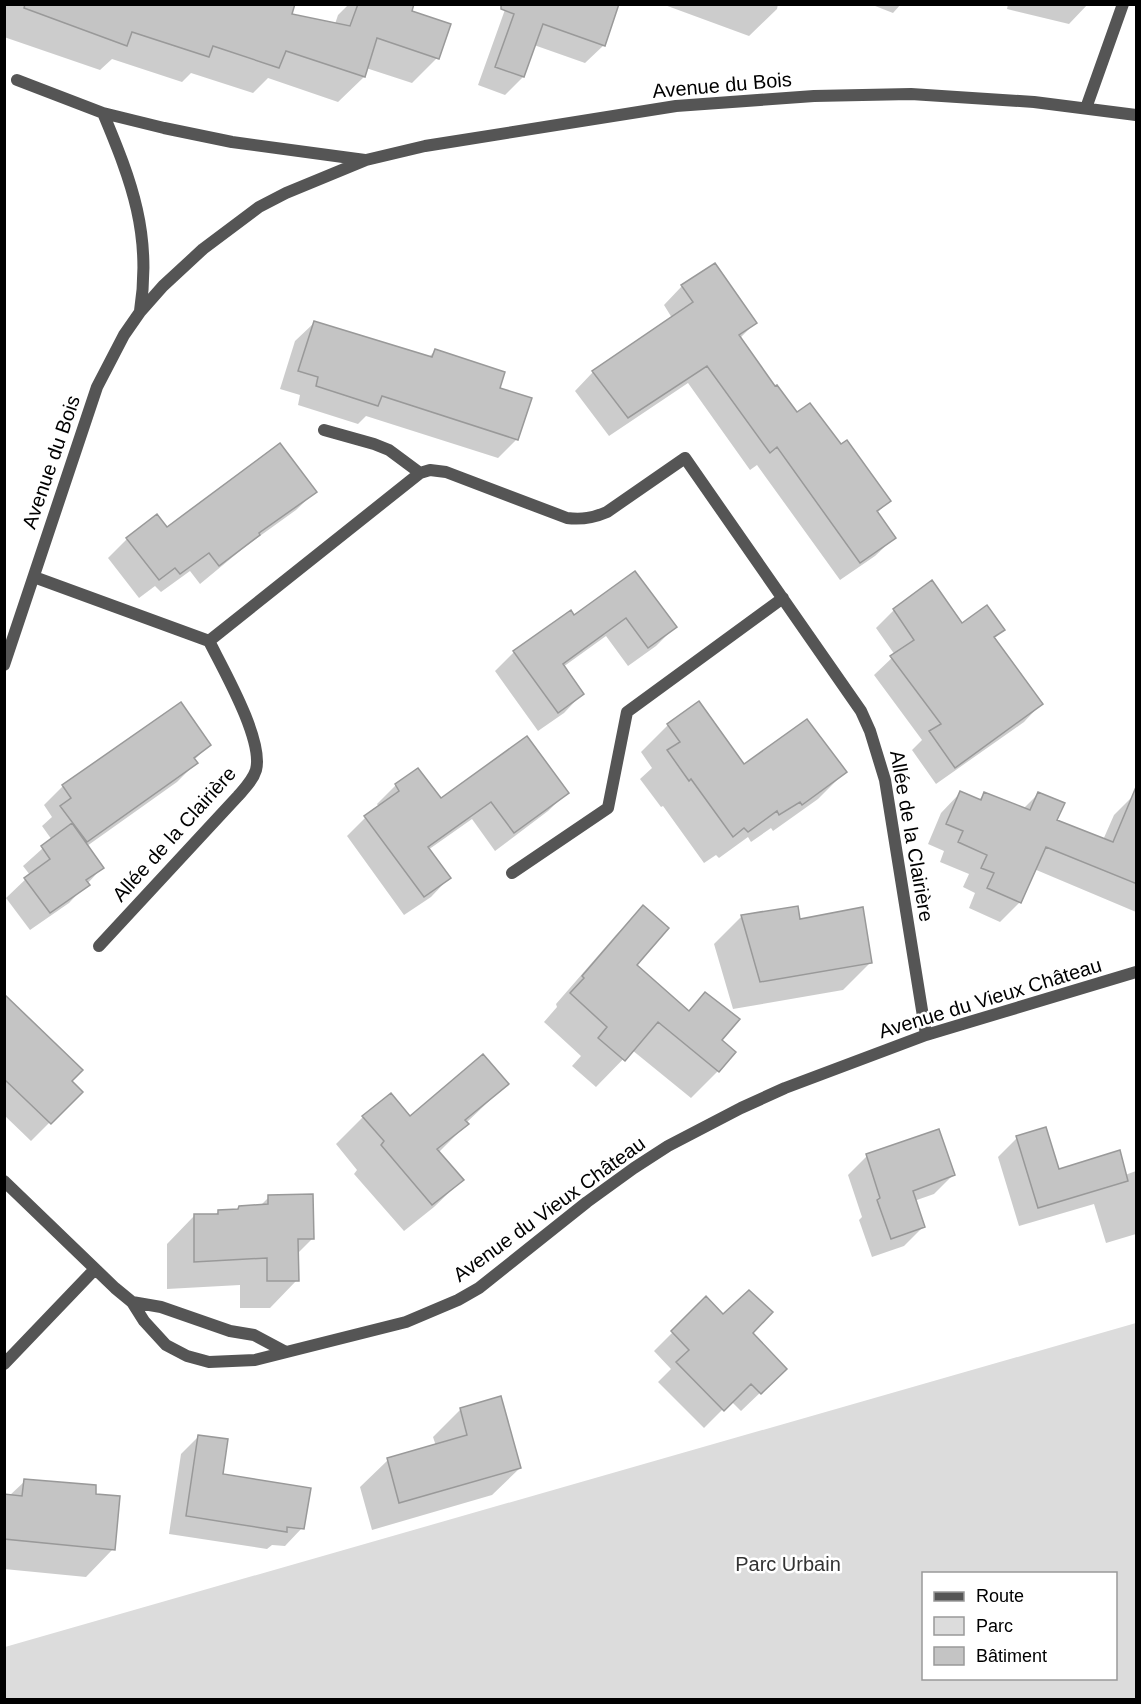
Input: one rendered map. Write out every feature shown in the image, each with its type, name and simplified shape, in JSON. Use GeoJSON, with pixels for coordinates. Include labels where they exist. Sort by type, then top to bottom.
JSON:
{"type":"FeatureCollection","features":[{"type":"Feature","properties":{"kind":"street"},"geometry":{"type":"LineString","coordinates":[[1086,108],[1124,4]]}},
{"type":"Feature","properties":{"kind":"street","name":"Avenue du Bois"},"geometry":{"type":"LineString","coordinates":[[17,80],[103,113],[164,129],[232,142],[366,160]]}},
{"type":"Feature","properties":{"kind":"street","name":"Avenue du Bois"},"geometry":{"type":"LineString","coordinates":[[4,665],[97,387],[124,335],[162,286],[203,249],[259,207],[295,188],[366,160],[425,146],[676,106],[748,100],[911,94],[999,98],[1137,115]]}},
{"type":"Feature","properties":{"kind":"street","name":"Avenue du Bois"},"geometry":{"type":"LineString","coordinates":[[103,113],[127,170],[135,197],[140,224],[144,285],[140,312]]}},
{"type":"Feature","properties":{"kind":"street"},"geometry":{"type":"LineString","coordinates":[[34,577],[209,641],[420,473],[389,450],[324,430]]}},
{"type":"Feature","properties":{"kind":"street","name":"Allée de la Clairière"},"geometry":{"type":"LineString","coordinates":[[420,473],[430,470],[446,472],[567,518],[580,520],[607,512],[685,458],[861,711],[870,731],[879,754],[885,780],[926,1035]]}},
{"type":"Feature","properties":{"kind":"street"},"geometry":{"type":"LineString","coordinates":[[512,873],[608,808],[627,712],[783,598]]}},
{"type":"Feature","properties":{"kind":"street","name":"Allée de la Clairière"},"geometry":{"type":"LineString","coordinates":[[99,946],[238,796],[251,781],[256,770],[257,755],[253,737],[230,681],[209,641]]}},
{"type":"Feature","properties":{"kind":"street","name":"Avenue du Vieux Château"},"geometry":{"type":"LineString","coordinates":[[4,1181],[132,1302],[153,1333],[166,1345],[187,1356],[209,1362],[255,1360],[406,1322],[458,1300],[505,1268],[587,1202],[668,1146],[785,1088],[926,1035],[1137,972]]}},
{"type":"Feature","properties":{"kind":"street"},"geometry":{"type":"LineString","coordinates":[[4,1364],[95,1269]]}},
{"type":"Feature","properties":{"kind":"street"},"geometry":{"type":"LineString","coordinates":[[132,1302],[161,1306],[230,1331],[254,1335],[284,1351]]}},
{"type":"Feature","properties":{"kind":"green space","name":"Parc Urbain"},"geometry":{"type":"Polygon","coordinates":[[[1136,1323],[1136,1699],[5,1699],[5,1647],[1136,1323]]]}},
{"type":"Feature","properties":{"kind":"building"},"geometry":{"type":"Polygon","coordinates":[[[25,4],[295,4],[292,14],[350,26],[358,4],[414,4],[412,11],[451,24],[439,59],[377,38],[365,77],[286,51],[279,68],[213,46],[209,57],[132,32],[127,46],[24,8],[25,4]]]}},
{"type":"Feature","properties":{"kind":"building"},"geometry":{"type":"Polygon","coordinates":[[[501,4],[619,4],[605,46],[543,24],[524,77],[495,67],[514,14],[501,9],[501,4]]]}},
{"type":"Feature","properties":{"kind":"building"},"geometry":{"type":"Polygon","coordinates":[[[715,263],[757,323],[739,335],[775,386],[777,385],[797,412],[810,403],[841,444],[847,440],[891,501],[877,511],[896,538],[860,563],[777,447],[770,453],[707,366],[628,418],[592,371],[693,302],[681,285],[715,263]]]}},
{"type":"Feature","properties":{"kind":"building"},"geometry":{"type":"Polygon","coordinates":[[[314,321],[432,357],[435,349],[505,372],[500,388],[532,398],[518,440],[382,396],[378,406],[316,386],[318,377],[298,371],[314,321]]]}},
{"type":"Feature","properties":{"kind":"building"},"geometry":{"type":"Polygon","coordinates":[[[280,443],[317,492],[259,533],[260,535],[219,566],[209,553],[180,574],[175,568],[159,580],[126,538],[157,514],[167,527],[280,443]]]}},
{"type":"Feature","properties":{"kind":"building"},"geometry":{"type":"Polygon","coordinates":[[[635,571],[677,627],[648,648],[626,618],[563,664],[584,694],[558,713],[513,651],[571,610],[574,615],[635,571]]]}},
{"type":"Feature","properties":{"kind":"building"},"geometry":{"type":"Polygon","coordinates":[[[932,580],[962,623],[987,605],[1005,630],[994,637],[1043,704],[955,768],[929,731],[941,724],[890,656],[914,640],[893,609],[932,580]]]}},
{"type":"Feature","properties":{"kind":"building"},"geometry":{"type":"Polygon","coordinates":[[[699,701],[744,764],[807,719],[847,772],[802,805],[800,802],[779,815],[777,811],[748,832],[744,828],[733,837],[667,750],[680,742],[667,724],[699,701]]]}},
{"type":"Feature","properties":{"kind":"building"},"geometry":{"type":"Polygon","coordinates":[[[181,702],[211,745],[194,758],[198,763],[87,842],[60,806],[71,798],[62,785],[181,702]]]}},
{"type":"Feature","properties":{"kind":"building"},"geometry":{"type":"Polygon","coordinates":[[[527,736],[569,793],[514,833],[491,802],[428,847],[451,878],[424,897],[364,816],[399,791],[395,784],[418,768],[441,798],[527,736]]]}},
{"type":"Feature","properties":{"kind":"building"},"geometry":{"type":"Polygon","coordinates":[[[1136,787],[1137,884],[1046,847],[1021,903],[987,888],[994,873],[981,868],[987,855],[958,842],[963,831],[946,824],[960,791],[981,800],[984,792],[1030,810],[1038,792],[1065,803],[1057,820],[1113,842],[1136,787]]]}},
{"type":"Feature","properties":{"kind":"building"},"geometry":{"type":"Polygon","coordinates":[[[72,823],[104,868],[86,880],[90,885],[50,913],[24,878],[50,859],[41,846],[72,823]]]}},
{"type":"Feature","properties":{"kind":"building"},"geometry":{"type":"Polygon","coordinates":[[[643,905],[669,928],[637,965],[689,1011],[705,992],[740,1019],[722,1040],[736,1052],[719,1072],[658,1022],[625,1061],[598,1038],[607,1027],[570,993],[643,905]]]}},
{"type":"Feature","properties":{"kind":"building"},"geometry":{"type":"Polygon","coordinates":[[[798,906],[800,919],[863,907],[872,963],[760,982],[741,915],[798,906]]]}},
{"type":"Feature","properties":{"kind":"building"},"geometry":{"type":"Polygon","coordinates":[[[4,994],[83,1070],[72,1081],[83,1092],[51,1124],[4,1079],[4,994]]]}},
{"type":"Feature","properties":{"kind":"building"},"geometry":{"type":"Polygon","coordinates":[[[483,1054],[509,1084],[465,1120],[469,1124],[437,1149],[464,1180],[432,1205],[381,1145],[384,1141],[362,1116],[391,1093],[410,1116],[483,1054]]]}},
{"type":"Feature","properties":{"kind":"building"},"geometry":{"type":"Polygon","coordinates":[[[1046,1127],[1059,1169],[1120,1150],[1128,1181],[1038,1208],[1016,1136],[1046,1127]]]}},
{"type":"Feature","properties":{"kind":"building"},"geometry":{"type":"Polygon","coordinates":[[[939,1129],[955,1175],[913,1191],[925,1227],[891,1239],[877,1200],[880,1198],[866,1154],[939,1129]]]}},
{"type":"Feature","properties":{"kind":"building"},"geometry":{"type":"Polygon","coordinates":[[[313,1194],[314,1239],[298,1239],[299,1281],[267,1281],[267,1258],[194,1262],[194,1214],[218,1214],[218,1210],[268,1204],[268,1195],[313,1194]]]}},
{"type":"Feature","properties":{"kind":"building"},"geometry":{"type":"Polygon","coordinates":[[[749,1290],[773,1312],[753,1333],[787,1369],[761,1394],[751,1384],[724,1411],[676,1362],[689,1350],[671,1331],[706,1296],[723,1314],[749,1290]]]}},
{"type":"Feature","properties":{"kind":"building"},"geometry":{"type":"Polygon","coordinates":[[[501,1396],[521,1468],[399,1503],[387,1458],[467,1435],[460,1408],[501,1396]]]}},
{"type":"Feature","properties":{"kind":"building"},"geometry":{"type":"Polygon","coordinates":[[[198,1435],[228,1439],[223,1474],[311,1488],[304,1529],[287,1527],[287,1532],[186,1516],[198,1435]]]}},
{"type":"Feature","properties":{"kind":"building"},"geometry":{"type":"Polygon","coordinates":[[[24,1479],[96,1485],[96,1494],[120,1496],[115,1550],[4,1539],[4,1494],[22,1496],[24,1479]]]}}]}
